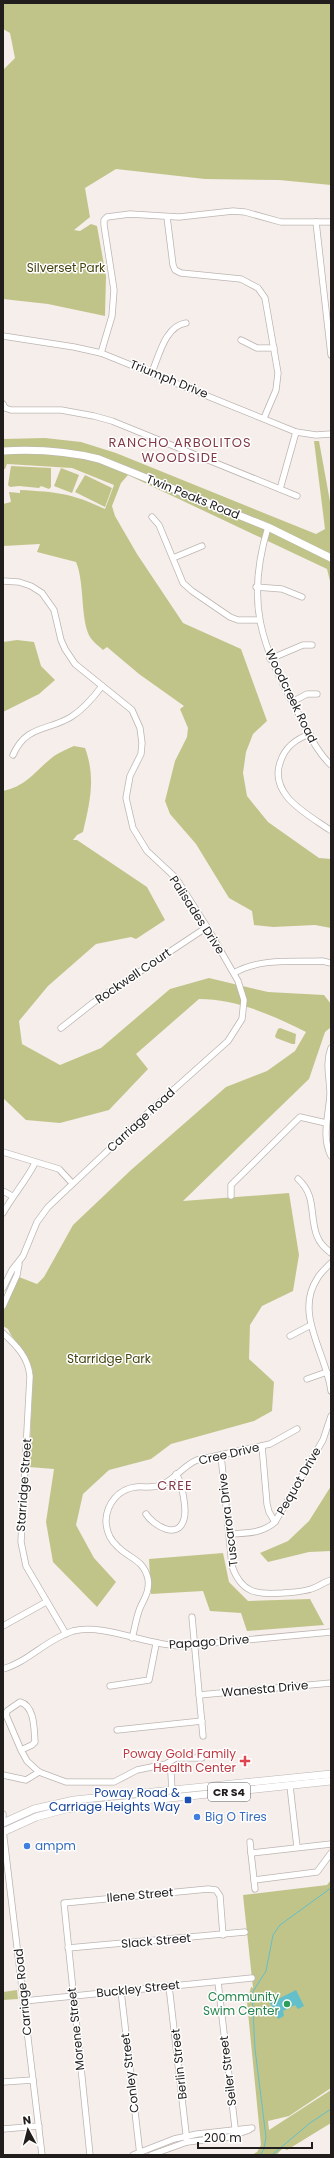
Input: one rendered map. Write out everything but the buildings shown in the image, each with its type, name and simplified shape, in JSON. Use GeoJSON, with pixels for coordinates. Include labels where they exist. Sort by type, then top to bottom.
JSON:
{"type":"FeatureCollection","features":[{"type":"Feature","properties":{"kind":"main road","name":"Twin Peaks Road"},"geometry":{"type":"LineString","coordinates":[[3,451],[43,449],[71,452],[99,459],[268,527],[331,558]]}},
{"type":"Feature","properties":{"kind":"main road","name":"CR S4"},"geometry":{"type":"LineString","coordinates":[[3,1831],[36,1817],[66,1809],[229,1792],[331,1774]]}},
{"type":"Feature","properties":{"kind":"main road","name":"CR S4"},"geometry":{"type":"LineString","coordinates":[[3,1823],[34,1809],[63,1802],[248,1783],[331,1781]]}},
{"type":"Feature","properties":{"kind":"main road"},"geometry":{"type":"LineString","coordinates":[[229,1792],[232,1789],[246,1787],[248,1783]]}},
{"type":"Feature","properties":{"kind":"street"},"geometry":{"type":"LineString","coordinates":[[101,353],[112,316],[114,290],[104,220],[107,217],[130,214],[167,217],[239,211],[281,222],[331,222]]}},
{"type":"Feature","properties":{"kind":"street"},"geometry":{"type":"LineString","coordinates":[[167,217],[173,265],[175,270],[181,273],[241,279],[258,288],[268,305],[278,383],[264,418]]}},
{"type":"Feature","properties":{"kind":"street"},"geometry":{"type":"LineString","coordinates":[[316,222],[331,355]]}},
{"type":"Feature","properties":{"kind":"street"},"geometry":{"type":"LineString","coordinates":[[152,372],[168,335],[176,327],[186,323]]}},
{"type":"Feature","properties":{"kind":"street","name":"Triumph Drive"},"geometry":{"type":"LineString","coordinates":[[3,336],[74,346],[101,353],[152,372],[296,432],[316,436],[331,434]]}},
{"type":"Feature","properties":{"kind":"street"},"geometry":{"type":"LineString","coordinates":[[241,340],[257,348],[274,348]]}},
{"type":"Feature","properties":{"kind":"street"},"geometry":{"type":"LineString","coordinates":[[4,406],[61,410],[94,416],[297,496]]}},
{"type":"Feature","properties":{"kind":"street"},"geometry":{"type":"LineString","coordinates":[[280,489],[296,432]]}},
{"type":"Feature","properties":{"kind":"street"},"geometry":{"type":"LineString","coordinates":[[152,517],[159,525],[183,582],[192,591],[230,617],[238,620],[259,620]]}},
{"type":"Feature","properties":{"kind":"street","name":"Woodcreek Road"},"geometry":{"type":"LineString","coordinates":[[268,527],[258,568],[256,587],[259,620],[263,638],[270,659],[316,747],[331,765]]}},
{"type":"Feature","properties":{"kind":"street"},"geometry":{"type":"LineString","coordinates":[[173,558],[202,546]]}},
{"type":"Feature","properties":{"kind":"street","name":"Palisades Drive"},"geometry":{"type":"LineString","coordinates":[[3,581],[20,582],[32,586],[42,593],[54,610],[65,650],[75,664],[132,710],[140,728],[142,743],[141,754],[130,776],[126,798],[127,809],[136,836],[147,851],[176,878],[234,973]]}},
{"type":"Feature","properties":{"kind":"street"},"geometry":{"type":"LineString","coordinates":[[256,587],[282,589],[302,597]]}},
{"type":"Feature","properties":{"kind":"street"},"geometry":{"type":"LineString","coordinates":[[270,659],[303,645],[312,645]]}},
{"type":"Feature","properties":{"kind":"street"},"geometry":{"type":"LineString","coordinates":[[13,755],[17,745],[33,732],[70,717],[89,703],[102,686]]}},
{"type":"Feature","properties":{"kind":"street"},"geometry":{"type":"LineString","coordinates":[[292,702],[307,694],[316,694]]}},
{"type":"Feature","properties":{"kind":"street"},"geometry":{"type":"LineString","coordinates":[[310,734],[293,742],[284,752],[278,766],[279,780],[282,791],[290,801],[330,830]]}},
{"type":"Feature","properties":{"kind":"street","name":"Rockwell Court"},"geometry":{"type":"LineString","coordinates":[[61,1028],[94,1002],[207,927]]}},
{"type":"Feature","properties":{"kind":"street"},"geometry":{"type":"LineString","coordinates":[[234,973],[246,966],[259,963],[322,961],[331,963]]}},
{"type":"Feature","properties":{"kind":"street","name":"Carriage Road"},"geometry":{"type":"LineString","coordinates":[[3,1288],[12,1270],[18,1264],[43,1213],[72,1184],[228,1041],[242,1019],[243,1010],[242,990],[234,973]]}},
{"type":"Feature","properties":{"kind":"street"},"geometry":{"type":"LineString","coordinates":[[331,1048],[327,1064],[330,1093],[325,1137],[327,1148],[331,1156]]}},
{"type":"Feature","properties":{"kind":"street"},"geometry":{"type":"LineString","coordinates":[[231,1196],[231,1185],[300,1117],[326,1123]]}},
{"type":"Feature","properties":{"kind":"street"},"geometry":{"type":"LineString","coordinates":[[3,1152],[35,1163],[59,1169],[72,1184]]}},
{"type":"Feature","properties":{"kind":"street"},"geometry":{"type":"LineString","coordinates":[[3,1213],[12,1196],[29,1176],[35,1163]]}},
{"type":"Feature","properties":{"kind":"street"},"geometry":{"type":"LineString","coordinates":[[298,1179],[304,1185],[311,1200],[317,1235],[321,1244],[331,1253]]}},
{"type":"Feature","properties":{"kind":"street"},"geometry":{"type":"LineString","coordinates":[[3,1191],[12,1196]]}},
{"type":"Feature","properties":{"kind":"street"},"geometry":{"type":"LineString","coordinates":[[331,1263],[317,1278],[311,1289],[309,1312],[311,1325],[327,1372],[331,1391]]}},
{"type":"Feature","properties":{"kind":"street","name":"Carriage Road"},"geometry":{"type":"LineString","coordinates":[[3,1306],[5,1295],[17,1275],[18,1264]]}},
{"type":"Feature","properties":{"kind":"street"},"geometry":{"type":"LineString","coordinates":[[290,1336],[311,1325]]}},
{"type":"Feature","properties":{"kind":"street","name":"Starridge Street"},"geometry":{"type":"LineString","coordinates":[[3,1333],[18,1346],[30,1371],[21,1542],[26,1566],[66,1634]]}},
{"type":"Feature","properties":{"kind":"street"},"geometry":{"type":"LineString","coordinates":[[307,1379],[327,1372]]}},
{"type":"Feature","properties":{"kind":"street","name":"Pequot Drive"},"geometry":{"type":"LineString","coordinates":[[229,1534],[260,1531],[276,1522],[323,1440],[331,1416]]}},
{"type":"Feature","properties":{"kind":"street","name":"Cree Drive"},"geometry":{"type":"LineString","coordinates":[[132,1638],[140,1609],[148,1590],[148,1578],[141,1563],[119,1548],[111,1540],[106,1527],[109,1505],[123,1491],[135,1487],[161,1485],[188,1464],[276,1442],[297,1429]]}},
{"type":"Feature","properties":{"kind":"street"},"geometry":{"type":"LineString","coordinates":[[262,1446],[267,1504],[269,1512],[276,1522]]}},
{"type":"Feature","properties":{"kind":"street","name":"Tuscarora Drive"},"geometry":{"type":"LineString","coordinates":[[221,1455],[229,1534],[235,1574],[247,1588],[255,1593],[267,1594],[304,1591],[331,1580]]}},
{"type":"Feature","properties":{"kind":"street"},"geometry":{"type":"LineString","coordinates":[[146,1514],[151,1521],[162,1529],[168,1530],[181,1526],[185,1515],[181,1482],[176,1474]]}},
{"type":"Feature","properties":{"kind":"street"},"geometry":{"type":"LineString","coordinates":[[3,1626],[46,1602]]}},
{"type":"Feature","properties":{"kind":"street"},"geometry":{"type":"LineString","coordinates":[[192,1617],[203,1736]]}},
{"type":"Feature","properties":{"kind":"street","name":"Papago Drive"},"geometry":{"type":"LineString","coordinates":[[3,1669],[66,1634],[86,1628],[101,1630],[156,1644],[194,1645],[331,1632]]}},
{"type":"Feature","properties":{"kind":"street"},"geometry":{"type":"LineString","coordinates":[[110,1686],[149,1680],[156,1644]]}},
{"type":"Feature","properties":{"kind":"street","name":"Wanesta Drive"},"geometry":{"type":"LineString","coordinates":[[199,1695],[331,1683]]}},
{"type":"Feature","properties":{"kind":"street"},"geometry":{"type":"LineString","coordinates":[[21,1750],[35,1742],[32,1714],[22,1702],[18,1702],[6,1713],[21,1750],[28,1761],[39,1772],[66,1782],[111,1783],[120,1780],[139,1769],[168,1763],[178,1758],[202,1758]]}},
{"type":"Feature","properties":{"kind":"street"},"geometry":{"type":"LineString","coordinates":[[117,1730],[202,1721]]}},
{"type":"Feature","properties":{"kind":"street"},"geometry":{"type":"LineString","coordinates":[[168,1763],[172,1773],[172,1790]]}},
{"type":"Feature","properties":{"kind":"street"},"geometry":{"type":"LineString","coordinates":[[3,1775],[28,1780],[39,1772]]}},
{"type":"Feature","properties":{"kind":"street"},"geometry":{"type":"LineString","coordinates":[[290,1782],[297,1847]]}},
{"type":"Feature","properties":{"kind":"street","name":"Carriage Road"},"geometry":{"type":"LineString","coordinates":[[3,1831],[42,2155]]}},
{"type":"Feature","properties":{"kind":"street"},"geometry":{"type":"LineString","coordinates":[[250,1842],[255,1889]]}},
{"type":"Feature","properties":{"kind":"street"},"geometry":{"type":"LineString","coordinates":[[251,1853],[331,1844]]}},
{"type":"Feature","properties":{"kind":"street"},"geometry":{"type":"LineString","coordinates":[[254,1880],[317,1872],[331,1853]]}},
{"type":"Feature","properties":{"kind":"street","name":"Ilene Street"},"geometry":{"type":"LineString","coordinates":[[64,1903],[208,1888],[216,1890],[220,1896],[223,1935]]}},
{"type":"Feature","properties":{"kind":"street","name":"Morene Street"},"geometry":{"type":"LineString","coordinates":[[64,1903],[72,1996],[90,2155]]}},
{"type":"Feature","properties":{"kind":"street","name":"Slack Street"},"geometry":{"type":"LineString","coordinates":[[68,1948],[245,1932]]}},
{"type":"Feature","properties":{"kind":"street","name":"Buckley Street"},"geometry":{"type":"LineString","coordinates":[[24,2001],[252,1978]]}},
{"type":"Feature","properties":{"kind":"street","name":"Seiler Street"},"geometry":{"type":"LineString","coordinates":[[218,1982],[236,2136]]}},
{"type":"Feature","properties":{"kind":"street","name":"Berlin Street"},"geometry":{"type":"LineString","coordinates":[[169,1986],[187,2139]]}},
{"type":"Feature","properties":{"kind":"street","name":"Conley Street"},"geometry":{"type":"LineString","coordinates":[[121,1991],[140,2154]]}},
{"type":"Feature","properties":{"kind":"street"},"geometry":{"type":"LineString","coordinates":[[3,2082],[33,2080]]}},
{"type":"Feature","properties":{"kind":"street"},"geometry":{"type":"LineString","coordinates":[[3,2129],[38,2126]]}},
{"type":"Feature","properties":{"kind":"street"},"geometry":{"type":"LineString","coordinates":[[133,2155],[187,2139],[235,2129],[252,2128],[236,2136],[187,2139],[151,2155]]}},
{"type":"Feature","properties":{"kind":"green space","name":"Silverset Park"},"geometry":{"type":"Polygon","coordinates":[[[3,3],[331,3],[331,185],[279,180],[205,179],[116,169],[85,188],[90,217],[74,230],[80,231],[91,224],[97,226],[106,276],[105,316],[48,304],[3,299],[3,70],[15,58],[10,33],[3,29],[3,3]]]}},
{"type":"Feature","properties":{"kind":"green space"},"geometry":{"type":"Polygon","coordinates":[[[45,438],[81,442],[116,453],[316,534],[325,529],[314,441],[319,441],[331,507],[331,585],[327,569],[128,475],[121,483],[112,506],[115,516],[137,554],[183,623],[241,649],[267,721],[253,734],[246,752],[243,773],[247,796],[268,822],[319,858],[331,859],[331,928],[315,925],[273,927],[254,925],[252,911],[229,898],[196,844],[170,814],[165,801],[175,761],[187,737],[188,728],[180,709],[184,706],[139,674],[107,647],[103,650],[91,639],[85,621],[81,580],[76,562],[37,552],[40,544],[3,546],[3,504],[11,502],[9,492],[20,493],[20,490],[64,494],[73,496],[105,509],[114,485],[72,468],[7,464],[5,469],[3,469],[3,439],[45,438]]]}},
{"type":"Feature","properties":{"kind":"green space"},"geometry":{"type":"Polygon","coordinates":[[[11,466],[51,468],[51,487],[49,489],[41,486],[39,488],[19,486],[10,487],[8,485],[11,466]]]}},
{"type":"Feature","properties":{"kind":"green space"},"geometry":{"type":"Polygon","coordinates":[[[61,468],[79,475],[72,493],[54,486],[61,468]]]}},
{"type":"Feature","properties":{"kind":"green space"},"geometry":{"type":"Polygon","coordinates":[[[85,475],[112,488],[105,507],[75,492],[85,475]]]}},
{"type":"Feature","properties":{"kind":"green space"},"geometry":{"type":"Polygon","coordinates":[[[17,640],[34,642],[41,666],[55,680],[39,694],[3,712],[3,642],[17,640]]]}},
{"type":"Feature","properties":{"kind":"green space","name":"Starridge Park"},"geometry":{"type":"Polygon","coordinates":[[[74,746],[85,748],[90,770],[91,790],[83,832],[77,835],[73,840],[77,840],[147,887],[165,920],[136,939],[131,937],[96,944],[48,986],[19,1021],[22,1044],[60,1065],[101,1048],[170,989],[209,978],[268,992],[324,995],[331,1004],[331,1027],[325,1032],[309,1079],[183,1201],[289,1193],[299,1255],[293,1291],[262,1306],[250,1325],[249,1359],[274,1382],[272,1411],[254,1421],[171,1444],[151,1459],[109,1470],[83,1494],[76,1525],[94,1558],[116,1582],[97,1607],[53,1562],[46,1522],[54,1469],[29,1467],[33,1373],[25,1353],[14,1340],[8,1329],[3,1326],[3,1312],[19,1277],[37,1284],[44,1277],[73,1225],[131,1170],[226,1087],[267,1071],[295,1051],[306,1032],[254,1009],[227,1002],[199,999],[136,1054],[148,1069],[109,1110],[60,1123],[26,1120],[3,1098],[3,791],[19,785],[31,777],[54,756],[74,746]]]}},
{"type":"Feature","properties":{"kind":"green space"},"geometry":{"type":"Polygon","coordinates":[[[280,1028],[296,1034],[295,1044],[276,1038],[275,1036],[280,1028]]]}},
{"type":"Feature","properties":{"kind":"green space"},"geometry":{"type":"Polygon","coordinates":[[[331,1486],[331,1551],[309,1552],[268,1562],[260,1553],[288,1541],[309,1521],[331,1486]]]}},
{"type":"Feature","properties":{"kind":"green space"},"geometry":{"type":"Polygon","coordinates":[[[223,1553],[229,1582],[248,1601],[310,1599],[324,1625],[247,1631],[241,1613],[210,1611],[203,1591],[151,1594],[149,1559],[223,1553]]]}},
{"type":"Feature","properties":{"kind":"green space"},"geometry":{"type":"Polygon","coordinates":[[[331,1880],[331,2088],[289,2116],[268,2121],[269,2130],[331,2090],[331,2123],[287,2150],[283,2148],[276,2155],[252,2155],[257,2152],[261,2145],[247,2002],[251,1987],[253,1988],[243,1895],[327,1885],[331,1880]]]}},
{"type":"Feature","properties":{"kind":"green space"},"geometry":{"type":"Polygon","coordinates":[[[17,1990],[18,1999],[3,2000],[3,1992],[17,1990]]]}},
{"type":"Feature","properties":{"kind":"water","name":"Community Swim Center"},"geometry":{"type":"Polygon","coordinates":[[[296,1990],[304,2006],[298,2009],[295,2005],[283,2011],[284,2016],[278,2019],[270,2003],[296,1990]]]}},
{"type":"Feature","properties":{"kind":"waterway"},"geometry":{"type":"LineString","coordinates":[[260,2155],[264,2149],[266,2137],[255,2049],[252,1993],[266,1971],[273,1935],[280,1925],[331,1888]]}},
{"type":"Feature","properties":{"kind":"waterway"},"geometry":{"type":"LineString","coordinates":[[272,2155],[310,2123],[331,2109]]}},
{"type":"Feature","properties":{"kind":"place","name":"Poway Gold Family Health Center"},"geometry":{"type":"Point","coordinates":[245,1761]}},
{"type":"Feature","properties":{"kind":"place","name":"Poway Road & Carriage Heights Way"},"geometry":{"type":"Point","coordinates":[188,1800]}},
{"type":"Feature","properties":{"kind":"place","name":"Big O Tires"},"geometry":{"type":"Point","coordinates":[197,1817]}},
{"type":"Feature","properties":{"kind":"place","name":"ampm"},"geometry":{"type":"Point","coordinates":[27,1846]}},
{"type":"Feature","properties":{"kind":"place","name":"Community Swim Center"},"geometry":{"type":"Point","coordinates":[287,2004]}},
{"type":"Feature","properties":{"kind":"district","name":"RANCHO ARBOLITOS WOODSIDE"},"geometry":{"type":"Point","coordinates":[180,450]}},
{"type":"Feature","properties":{"kind":"district","name":"CREE"},"geometry":{"type":"Point","coordinates":[175,1485]}}]}
